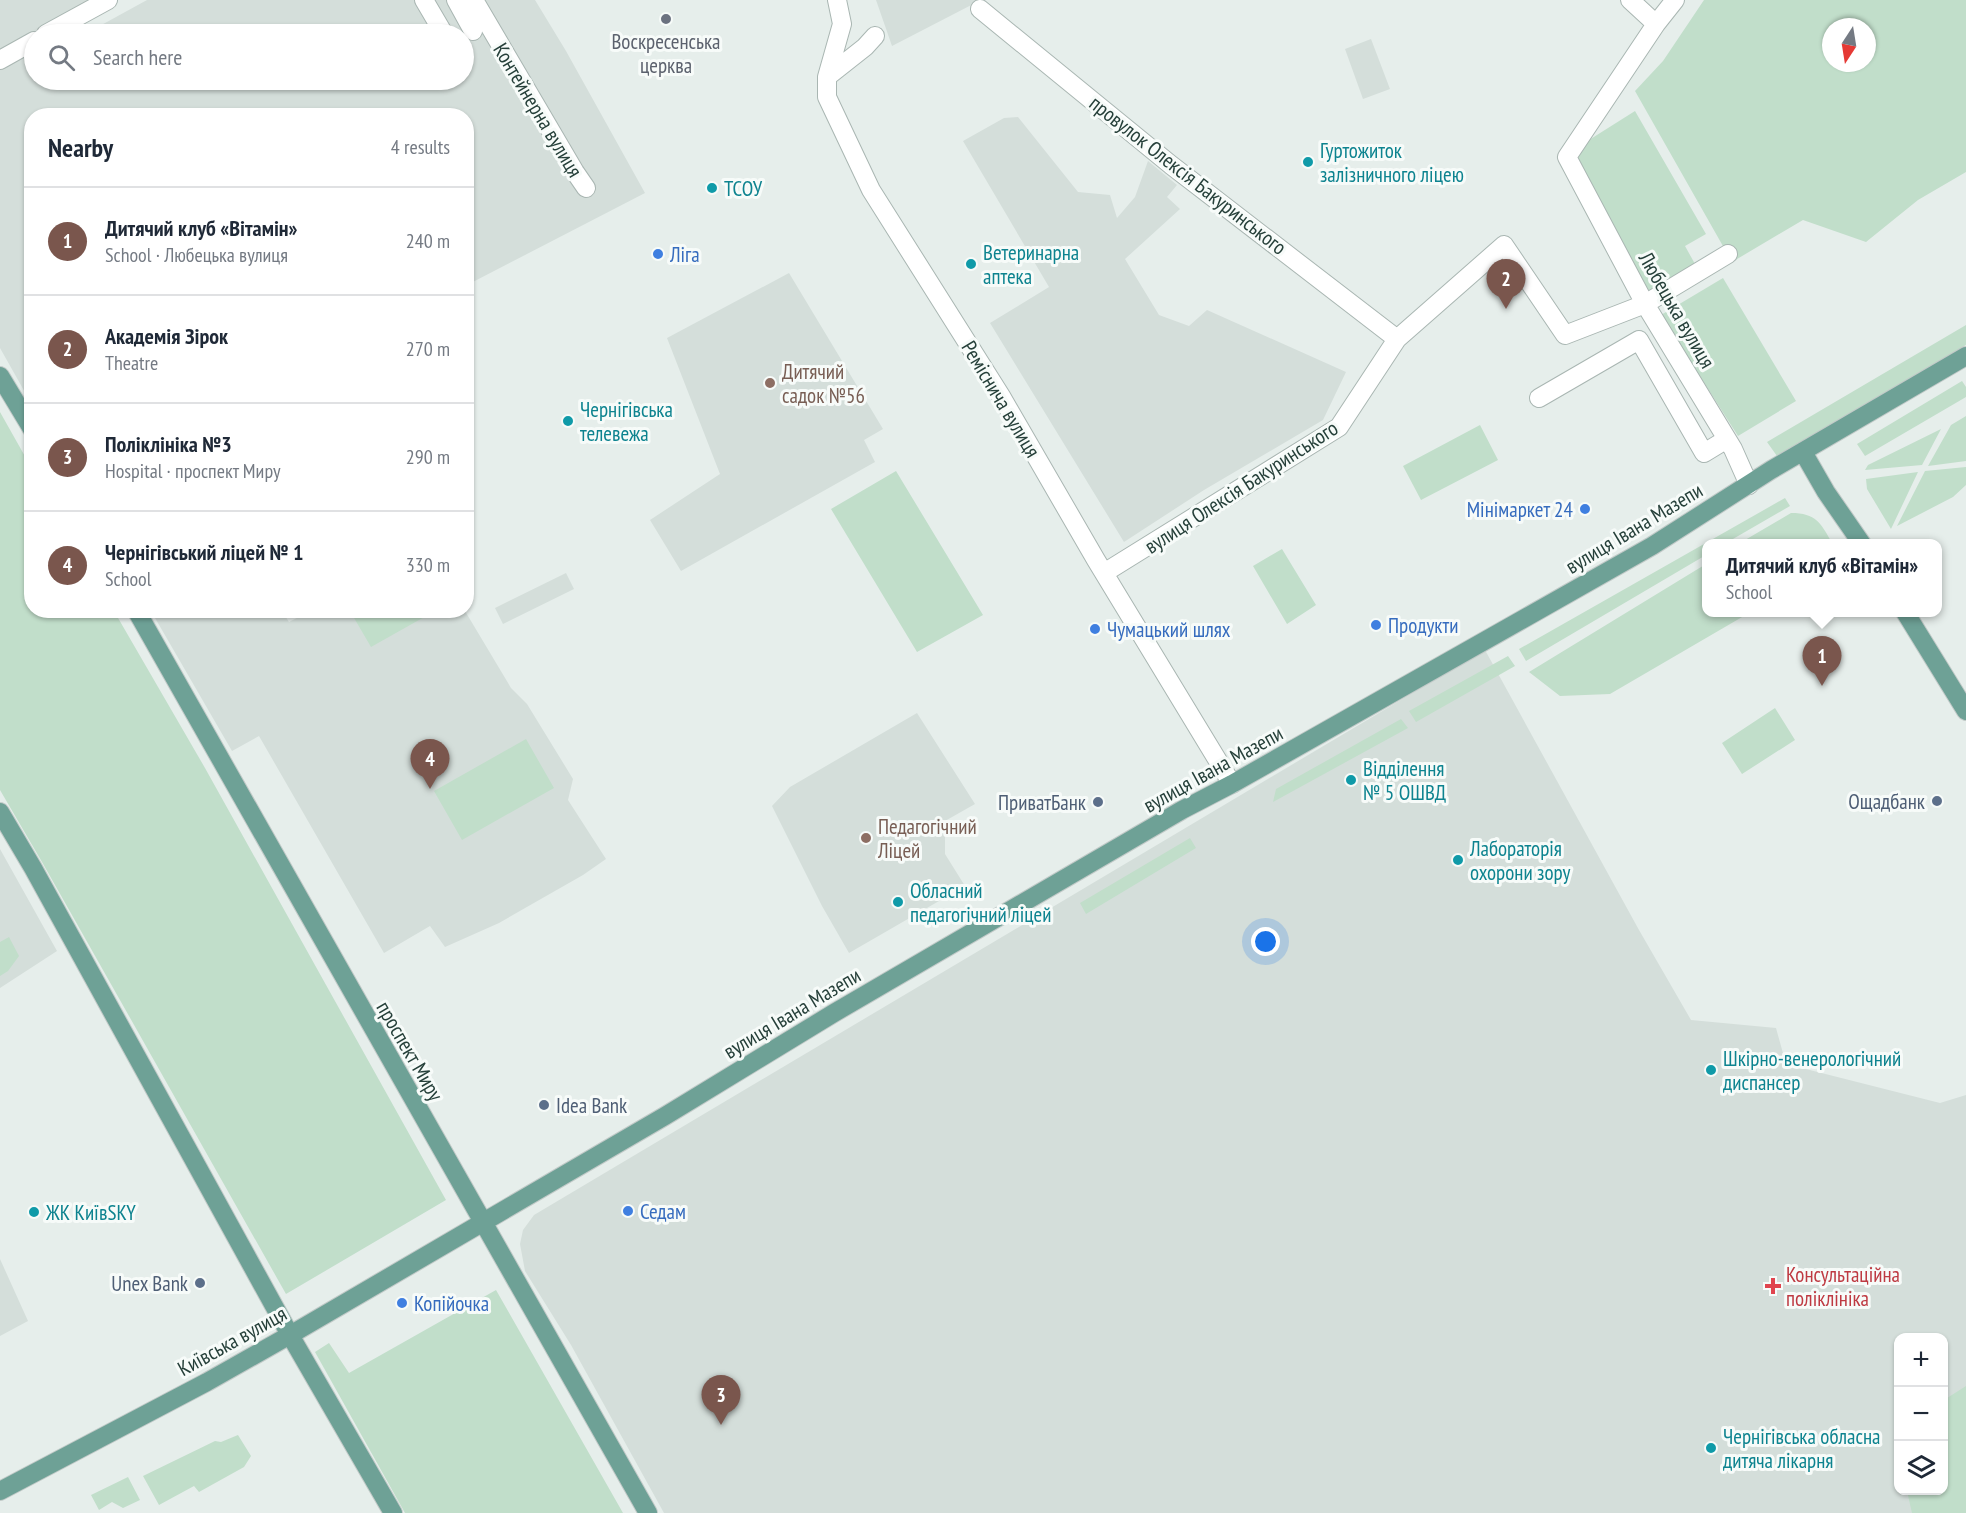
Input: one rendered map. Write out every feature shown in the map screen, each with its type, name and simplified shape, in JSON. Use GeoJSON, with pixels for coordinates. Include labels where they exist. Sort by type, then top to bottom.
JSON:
{"type":"FeatureCollection","features":[{"type":"Feature","properties":{"kind":"main road","name":"вулиця Івана Мазепи"},"geometry":{"type":"LineString","coordinates":[[482,1222],[1182,810],[1232,784],[1652,546],[1749,484],[1966,356]]}},
{"type":"Feature","properties":{"kind":"main road"},"geometry":{"type":"LineString","coordinates":[[0,376],[24,416]]}},
{"type":"Feature","properties":{"kind":"main road"},"geometry":{"type":"LineString","coordinates":[[1803,452],[1826,492],[1859,539]]}},
{"type":"Feature","properties":{"kind":"main road"},"geometry":{"type":"LineString","coordinates":[[1908,617],[1966,711]]}},
{"type":"Feature","properties":{"kind":"main road","name":"проспект Миру"},"geometry":{"type":"LineString","coordinates":[[141,618],[648,1513]]}},
{"type":"Feature","properties":{"kind":"main road"},"geometry":{"type":"LineString","coordinates":[[0,812],[290,1335],[393,1513]]}},
{"type":"Feature","properties":{"kind":"main road","name":"Київська вулиця"},"geometry":{"type":"LineString","coordinates":[[0,1491],[207,1382],[482,1222]]}},
{"type":"Feature","properties":{"kind":"street"},"geometry":{"type":"LineString","coordinates":[[64,24],[108,0]]}},
{"type":"Feature","properties":{"kind":"street"},"geometry":{"type":"LineString","coordinates":[[424,0],[438,24]]}},
{"type":"Feature","properties":{"kind":"street","name":"Контейнерна вулиця"},"geometry":{"type":"LineString","coordinates":[[438,0],[457,24]]}},
{"type":"Feature","properties":{"kind":"street","name":"Контейнерна вулиця"},"geometry":{"type":"LineString","coordinates":[[456,0],[462,24]]}},
{"type":"Feature","properties":{"kind":"street","name":"Контейнерна вулиця"},"geometry":{"type":"LineString","coordinates":[[474,0],[586,188]]}},
{"type":"Feature","properties":{"kind":"street","name":"Реміснича вулиця"},"geometry":{"type":"LineString","coordinates":[[837,0],[842,24],[828,77],[827,97],[871,190],[1001,396],[1104,573],[1232,784]]}},
{"type":"Feature","properties":{"kind":"street"},"geometry":{"type":"LineString","coordinates":[[1630,0],[1656,24],[1675,0]]}},
{"type":"Feature","properties":{"kind":"street","name":"провулок Олексія Бакуринського"},"geometry":{"type":"LineString","coordinates":[[980,9],[1171,165],[1397,339]]}},
{"type":"Feature","properties":{"kind":"street","name":"Любецька вулиця"},"geometry":{"type":"LineString","coordinates":[[1656,24],[1567,157],[1645,304],[1727,439],[1749,484]]}},
{"type":"Feature","properties":{"kind":"street"},"geometry":{"type":"LineString","coordinates":[[828,77],[875,36]]}},
{"type":"Feature","properties":{"kind":"street"},"geometry":{"type":"LineString","coordinates":[[0,60],[24,47]]}},
{"type":"Feature","properties":{"kind":"street","name":"вулиця Олексія Бакуринського"},"geometry":{"type":"LineString","coordinates":[[1104,573],[1339,427],[1397,339],[1504,245],[1565,335],[1645,304]]}},
{"type":"Feature","properties":{"kind":"street"},"geometry":{"type":"LineString","coordinates":[[1645,304],[1728,254]]}},
{"type":"Feature","properties":{"kind":"street"},"geometry":{"type":"LineString","coordinates":[[1539,398],[1639,340],[1704,453],[1727,439]]}},
{"type":"Feature","properties":{"kind":"shaded area"},"geometry":{"type":"Polygon","coordinates":[[[0,0],[91,0],[49,24],[24,24],[24,90],[474,90],[474,24],[103,24],[147,0],[535,0],[645,193],[474,281],[474,108],[24,108],[24,391],[0,348],[0,0]]]}},
{"type":"Feature","properties":{"kind":"shaded area"},"geometry":{"type":"Polygon","coordinates":[[[876,0],[981,0],[892,46],[876,0]]]}},
{"type":"Feature","properties":{"kind":"shaded area"},"geometry":{"type":"Polygon","coordinates":[[[1371,39],[1390,89],[1363,99],[1345,49],[1371,39]]]}},
{"type":"Feature","properties":{"kind":"shaded area"},"geometry":{"type":"Polygon","coordinates":[[[1018,117],[1078,192],[1110,195],[1117,218],[1135,197],[1148,161],[1177,185],[1167,197],[1180,209],[1125,259],[1159,315],[1189,326],[1207,310],[1346,372],[1323,420],[1204,490],[1124,542],[990,323],[1049,287],[963,141],[1004,118],[1018,117]]]}},
{"type":"Feature","properties":{"kind":"shaded area","name":"Дитячий садок №56"},"geometry":{"type":"Polygon","coordinates":[[[789,273],[883,429],[864,440],[875,462],[681,571],[650,520],[720,474],[667,338],[789,273]]]}},
{"type":"Feature","properties":{"kind":"shaded area"},"geometry":{"type":"Polygon","coordinates":[[[566,573],[574,589],[503,624],[495,608],[566,573]]]}},
{"type":"Feature","properties":{"kind":"shaded area"},"geometry":{"type":"Polygon","coordinates":[[[155,618],[286,618],[289,622],[297,618],[469,618],[511,688],[527,704],[573,779],[568,800],[606,859],[583,875],[499,923],[445,947],[430,926],[384,953],[259,736],[232,751],[155,618]]]}},
{"type":"Feature","properties":{"kind":"shaded area"},"geometry":{"type":"Polygon","coordinates":[[[1485,650],[1691,1020],[1776,1028],[1786,1064],[1940,1103],[1966,1095],[1966,1513],[664,1513],[571,1345],[525,1271],[520,1244],[523,1230],[534,1215],[1485,650]]]}},
{"type":"Feature","properties":{"kind":"shaded area","name":"Педагогічний Ліцей"},"geometry":{"type":"Polygon","coordinates":[[[917,713],[975,804],[945,821],[945,854],[965,886],[849,953],[822,906],[772,806],[790,787],[917,713]]]}},
{"type":"Feature","properties":{"kind":"shaded area"},"geometry":{"type":"Polygon","coordinates":[[[0,849],[57,951],[0,988],[0,849]]]}},
{"type":"Feature","properties":{"kind":"shaded area"},"geometry":{"type":"Polygon","coordinates":[[[0,1259],[28,1321],[0,1336],[0,1259]]]}},
{"type":"Feature","properties":{"kind":"green space"},"geometry":{"type":"Polygon","coordinates":[[[1704,0],[1966,0],[1966,172],[1918,200],[1866,242],[1803,220],[1732,262],[1635,91],[1663,61],[1704,0]]]}},
{"type":"Feature","properties":{"kind":"green space"},"geometry":{"type":"Polygon","coordinates":[[[1635,111],[1706,234],[1685,246],[1695,264],[1649,291],[1576,158],[1589,140],[1635,111]]]}},
{"type":"Feature","properties":{"kind":"green space"},"geometry":{"type":"Polygon","coordinates":[[[1723,278],[1796,401],[1738,436],[1661,315],[1723,278]]]}},
{"type":"Feature","properties":{"kind":"green space"},"geometry":{"type":"Polygon","coordinates":[[[1966,325],[1966,345],[1777,456],[1767,442],[1966,325]]]}},
{"type":"Feature","properties":{"kind":"green space"},"geometry":{"type":"Polygon","coordinates":[[[1962,381],[1966,387],[1966,397],[1865,456],[1857,444],[1962,381]]]}},
{"type":"Feature","properties":{"kind":"green space"},"geometry":{"type":"Polygon","coordinates":[[[0,412],[24,455],[24,618],[118,618],[205,768],[446,1200],[286,1294],[0,790],[0,412]]]}},
{"type":"Feature","properties":{"kind":"green space"},"geometry":{"type":"Polygon","coordinates":[[[1966,416],[1966,461],[1928,466],[1951,425],[1966,416]]]}},
{"type":"Feature","properties":{"kind":"green space"},"geometry":{"type":"Polygon","coordinates":[[[1480,425],[1498,460],[1421,500],[1403,466],[1480,425]]]}},
{"type":"Feature","properties":{"kind":"green space"},"geometry":{"type":"Polygon","coordinates":[[[1941,429],[1922,465],[1865,470],[1868,465],[1941,429]]]}},
{"type":"Feature","properties":{"kind":"green space"},"geometry":{"type":"Polygon","coordinates":[[[1966,467],[1966,485],[1953,497],[1897,526],[1925,471],[1966,467]]]}},
{"type":"Feature","properties":{"kind":"green space"},"geometry":{"type":"Polygon","coordinates":[[[896,471],[983,615],[917,652],[831,509],[896,471]]]}},
{"type":"Feature","properties":{"kind":"green space"},"geometry":{"type":"Polygon","coordinates":[[[1918,472],[1891,529],[1867,489],[1866,479],[1918,472]]]}},
{"type":"Feature","properties":{"kind":"green space"},"geometry":{"type":"Polygon","coordinates":[[[1785,498],[1790,506],[1733,539],[1713,539],[1785,498]]]}},
{"type":"Feature","properties":{"kind":"green space"},"geometry":{"type":"Polygon","coordinates":[[[1791,513],[1799,513],[1817,520],[1830,539],[1747,539],[1791,513]]]}},
{"type":"Feature","properties":{"kind":"green space"},"geometry":{"type":"Polygon","coordinates":[[[1702,545],[1702,557],[1526,661],[1519,649],[1702,545]]]}},
{"type":"Feature","properties":{"kind":"green space"},"geometry":{"type":"Polygon","coordinates":[[[1282,549],[1316,605],[1287,624],[1253,566],[1282,549]]]}},
{"type":"Feature","properties":{"kind":"green space"},"geometry":{"type":"Polygon","coordinates":[[[1702,566],[1702,617],[1742,617],[1610,694],[1560,696],[1529,672],[1702,566]]]}},
{"type":"Feature","properties":{"kind":"green space"},"geometry":{"type":"Polygon","coordinates":[[[354,618],[423,618],[371,647],[354,618]]]}},
{"type":"Feature","properties":{"kind":"green space"},"geometry":{"type":"Polygon","coordinates":[[[1508,656],[1515,666],[1416,722],[1409,711],[1508,656]]]}},
{"type":"Feature","properties":{"kind":"green space"},"geometry":{"type":"Polygon","coordinates":[[[1775,708],[1795,740],[1742,774],[1722,743],[1775,708]]]}},
{"type":"Feature","properties":{"kind":"green space"},"geometry":{"type":"Polygon","coordinates":[[[1401,719],[1408,728],[1273,802],[1276,789],[1401,719]]]}},
{"type":"Feature","properties":{"kind":"green space"},"geometry":{"type":"Polygon","coordinates":[[[526,739],[554,788],[462,840],[434,791],[526,739]]]}},
{"type":"Feature","properties":{"kind":"green space"},"geometry":{"type":"Polygon","coordinates":[[[1190,838],[1196,848],[1086,914],[1080,903],[1190,838]]]}},
{"type":"Feature","properties":{"kind":"green space"},"geometry":{"type":"Polygon","coordinates":[[[9,937],[19,956],[8,971],[0,976],[0,942],[9,937]]]}},
{"type":"Feature","properties":{"kind":"green space"},"geometry":{"type":"Polygon","coordinates":[[[496,1290],[623,1513],[405,1513],[315,1352],[329,1343],[349,1373],[496,1290]]]}},
{"type":"Feature","properties":{"kind":"green space"},"geometry":{"type":"Polygon","coordinates":[[[1966,1386],[1966,1513],[1912,1513],[1908,1495],[1948,1495],[1948,1397],[1966,1386]]]}},
{"type":"Feature","properties":{"kind":"green space"},"geometry":{"type":"Polygon","coordinates":[[[238,1435],[251,1456],[244,1467],[199,1492],[194,1486],[159,1505],[143,1476],[215,1441],[221,1442],[238,1435]]]}},
{"type":"Feature","properties":{"kind":"green space"},"geometry":{"type":"Polygon","coordinates":[[[128,1477],[140,1500],[123,1508],[112,1502],[99,1510],[91,1495],[128,1477]]]}},
{"type":"Feature","properties":{"kind":"place","name":"Воскресенська церква"},"geometry":{"type":"Point","coordinates":[666,19]}},
{"type":"Feature","properties":{"kind":"place","name":"Гуртожиток залізничного ліцею"},"geometry":{"type":"Point","coordinates":[1308,162]}},
{"type":"Feature","properties":{"kind":"place","name":"ТСОУ"},"geometry":{"type":"Point","coordinates":[712,188]}},
{"type":"Feature","properties":{"kind":"place","name":"Ліга"},"geometry":{"type":"Point","coordinates":[658,254]}},
{"type":"Feature","properties":{"kind":"place","name":"Ветеринарна аптека"},"geometry":{"type":"Point","coordinates":[971,264]}},
{"type":"Feature","properties":{"kind":"place","name":"Академія Зірок"},"geometry":{"type":"Point","coordinates":[1506,309]}},
{"type":"Feature","properties":{"kind":"place","name":"Дитячий садок №56"},"geometry":{"type":"Point","coordinates":[770,383]}},
{"type":"Feature","properties":{"kind":"place","name":"Чернігівська телевежа"},"geometry":{"type":"Point","coordinates":[568,421]}},
{"type":"Feature","properties":{"kind":"place","name":"Мінімаркет 24"},"geometry":{"type":"Point","coordinates":[1585,509]}},
{"type":"Feature","properties":{"kind":"place","name":"Продукти"},"geometry":{"type":"Point","coordinates":[1376,625]}},
{"type":"Feature","properties":{"kind":"place","name":"Чумацький шлях"},"geometry":{"type":"Point","coordinates":[1095,629]}},
{"type":"Feature","properties":{"kind":"place","name":"Дитячий клуб «Вітамін»"},"geometry":{"type":"Point","coordinates":[1822,686]}},
{"type":"Feature","properties":{"kind":"place","name":"Відділення № 5 ОШВД"},"geometry":{"type":"Point","coordinates":[1351,780]}},
{"type":"Feature","properties":{"kind":"place","name":"Чернігівський ліцей № 1"},"geometry":{"type":"Point","coordinates":[430,789]}},
{"type":"Feature","properties":{"kind":"place","name":"Ощадбанк"},"geometry":{"type":"Point","coordinates":[1937,801]}},
{"type":"Feature","properties":{"kind":"place","name":"ПриватБанк"},"geometry":{"type":"Point","coordinates":[1098,802]}},
{"type":"Feature","properties":{"kind":"place","name":"Педагогічний Ліцей"},"geometry":{"type":"Point","coordinates":[866,838]}},
{"type":"Feature","properties":{"kind":"place","name":"Лабораторія охорони зору"},"geometry":{"type":"Point","coordinates":[1458,860]}},
{"type":"Feature","properties":{"kind":"place","name":"Обласний педагогічний ліцей"},"geometry":{"type":"Point","coordinates":[898,902]}},
{"type":"Feature","properties":{"kind":"place","name":"Шкірно-венерологічний диспансер"},"geometry":{"type":"Point","coordinates":[1711,1070]}},
{"type":"Feature","properties":{"kind":"place","name":"Idea Bank"},"geometry":{"type":"Point","coordinates":[544,1105]}},
{"type":"Feature","properties":{"kind":"place","name":"Седам"},"geometry":{"type":"Point","coordinates":[628,1211]}},
{"type":"Feature","properties":{"kind":"place","name":"ЖК КиївSKY"},"geometry":{"type":"Point","coordinates":[34,1212]}},
{"type":"Feature","properties":{"kind":"place","name":"Unex Bank"},"geometry":{"type":"Point","coordinates":[200,1283]}},
{"type":"Feature","properties":{"kind":"place","name":"Консультаційна поліклініка"},"geometry":{"type":"Point","coordinates":[1773,1286]}},
{"type":"Feature","properties":{"kind":"place","name":"Копійочка"},"geometry":{"type":"Point","coordinates":[402,1303]}},
{"type":"Feature","properties":{"kind":"place","name":"Поліклініка №3"},"geometry":{"type":"Point","coordinates":[721,1425]}},
{"type":"Feature","properties":{"kind":"place","name":"Чернігівська обласна дитяча лікарня"},"geometry":{"type":"Point","coordinates":[1711,1448]}}]}
